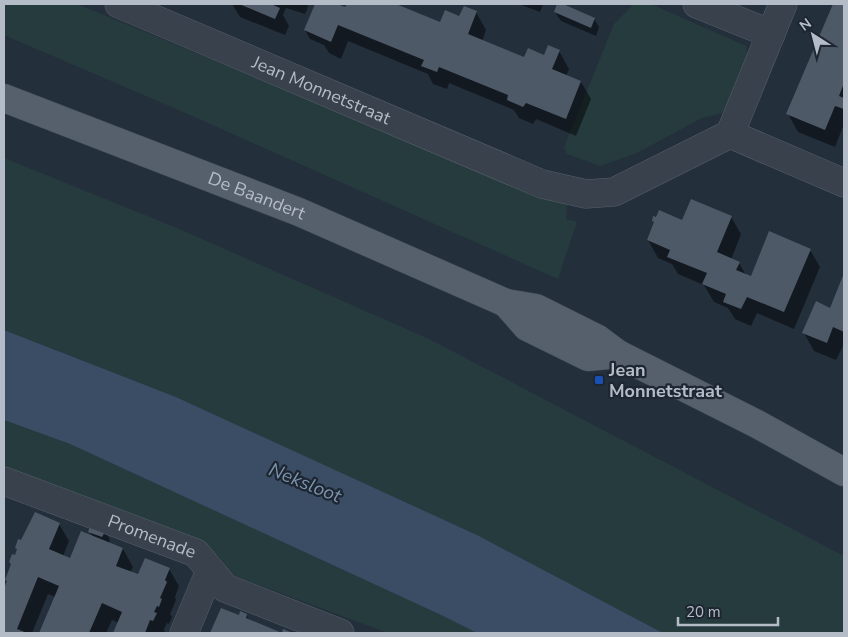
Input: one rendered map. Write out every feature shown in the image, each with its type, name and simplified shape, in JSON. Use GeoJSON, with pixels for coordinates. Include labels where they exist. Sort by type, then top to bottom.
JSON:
{"type":"FeatureCollection","features":[{"type":"Feature","properties":{"kind":"main road","name":"De Baandert"},"geometry":{"type":"LineString","coordinates":[[4,98],[299,212],[506,303],[526,327],[588,358],[618,354],[757,424],[844,472]]}},
{"type":"Feature","properties":{"kind":"street","name":"Jean Monnetstraat"},"geometry":{"type":"LineString","coordinates":[[119,4],[167,13],[542,184],[586,194],[614,192],[730,134]]}},
{"type":"Feature","properties":{"kind":"street"},"geometry":{"type":"LineString","coordinates":[[698,4],[771,34]]}},
{"type":"Feature","properties":{"kind":"street"},"geometry":{"type":"LineString","coordinates":[[783,4],[730,134],[844,183]]}},
{"type":"Feature","properties":{"kind":"street","name":"Promenade"},"geometry":{"type":"LineString","coordinates":[[4,481],[196,553],[225,588],[340,633]]}},
{"type":"Feature","properties":{"kind":"street"},"geometry":{"type":"LineString","coordinates":[[184,633],[210,570]]}},
{"type":"Feature","properties":{"kind":"green space"},"geometry":{"type":"Polygon","coordinates":[[[4,4],[77,4],[557,202],[567,204],[566,219],[577,222],[558,279],[181,111],[4,35],[4,4]]]}},
{"type":"Feature","properties":{"kind":"green space"},"geometry":{"type":"Polygon","coordinates":[[[651,4],[746,46],[749,60],[740,89],[722,113],[702,118],[637,153],[600,166],[567,154],[564,147],[614,24],[633,5],[651,4]]]}},
{"type":"Feature","properties":{"kind":"green space"},"geometry":{"type":"Polygon","coordinates":[[[4,158],[177,228],[429,339],[844,556],[844,633],[663,633],[477,535],[176,397],[4,330],[4,158]]]}},
{"type":"Feature","properties":{"kind":"green space"},"geometry":{"type":"Polygon","coordinates":[[[4,420],[70,444],[477,633],[388,633],[232,575],[218,556],[202,545],[175,532],[4,467],[4,420]]]}},
{"type":"Feature","properties":{"kind":"water","name":"Neksloot"},"geometry":{"type":"Polygon","coordinates":[[[4,330],[176,397],[477,535],[663,633],[477,633],[70,444],[4,420],[4,330]]]}},
{"type":"Feature","properties":{"kind":"building"},"geometry":{"type":"Polygon","coordinates":[[[239,4],[271,4],[280,8],[275,19],[239,4]]]}},
{"type":"Feature","properties":{"kind":"building"},"geometry":{"type":"Polygon","coordinates":[[[315,4],[337,4],[345,7],[347,4],[396,4],[440,22],[445,10],[459,16],[464,6],[477,11],[468,34],[524,57],[528,48],[544,55],[548,45],[560,50],[552,69],[581,81],[566,119],[526,103],[523,107],[507,100],[508,95],[439,67],[437,72],[421,66],[424,60],[338,25],[331,42],[304,30],[315,4]]]}},
{"type":"Feature","properties":{"kind":"building"},"geometry":{"type":"Polygon","coordinates":[[[557,4],[563,4],[595,18],[591,28],[554,12],[557,4]]]}},
{"type":"Feature","properties":{"kind":"building"},"geometry":{"type":"Polygon","coordinates":[[[833,4],[844,4],[844,83],[839,96],[844,98],[844,109],[835,106],[825,130],[786,114],[833,4]]]}},
{"type":"Feature","properties":{"kind":"building"},"geometry":{"type":"Polygon","coordinates":[[[691,199],[732,216],[717,252],[740,262],[736,270],[751,276],[769,231],[811,249],[784,312],[747,297],[741,309],[723,302],[726,294],[702,284],[707,273],[667,257],[670,250],[647,240],[654,222],[652,221],[653,216],[656,217],[659,210],[682,220],[691,199]]]}},
{"type":"Feature","properties":{"kind":"building"},"geometry":{"type":"Polygon","coordinates":[[[844,273],[844,332],[833,327],[827,343],[802,333],[816,301],[830,308],[844,273]]]}},
{"type":"Feature","properties":{"kind":"building"},"geometry":{"type":"Polygon","coordinates":[[[35,512],[60,523],[49,549],[70,558],[81,531],[123,548],[116,566],[138,574],[145,558],[170,568],[165,580],[167,582],[160,598],[162,599],[159,607],[157,606],[154,612],[157,613],[153,621],[150,620],[145,633],[113,633],[122,612],[102,603],[89,633],[39,633],[59,586],[38,577],[17,629],[27,633],[4,633],[4,588],[11,564],[9,562],[12,554],[15,555],[18,539],[21,540],[35,512]]]}},
{"type":"Feature","properties":{"kind":"building"},"geometry":{"type":"Polygon","coordinates":[[[91,524],[106,530],[102,537],[88,532],[91,524]]]}},
{"type":"Feature","properties":{"kind":"building"},"geometry":{"type":"Polygon","coordinates":[[[221,608],[239,615],[240,611],[247,614],[246,618],[282,633],[210,633],[221,608]]]}},
{"type":"Feature","properties":{"kind":"building"},"geometry":{"type":"Polygon","coordinates":[[[283,629],[290,632],[290,633],[282,633],[283,629]]]}},
{"type":"Feature","properties":{"kind":"place","name":"Jean Monnetstraat"},"geometry":{"type":"Point","coordinates":[599,380]}}]}
